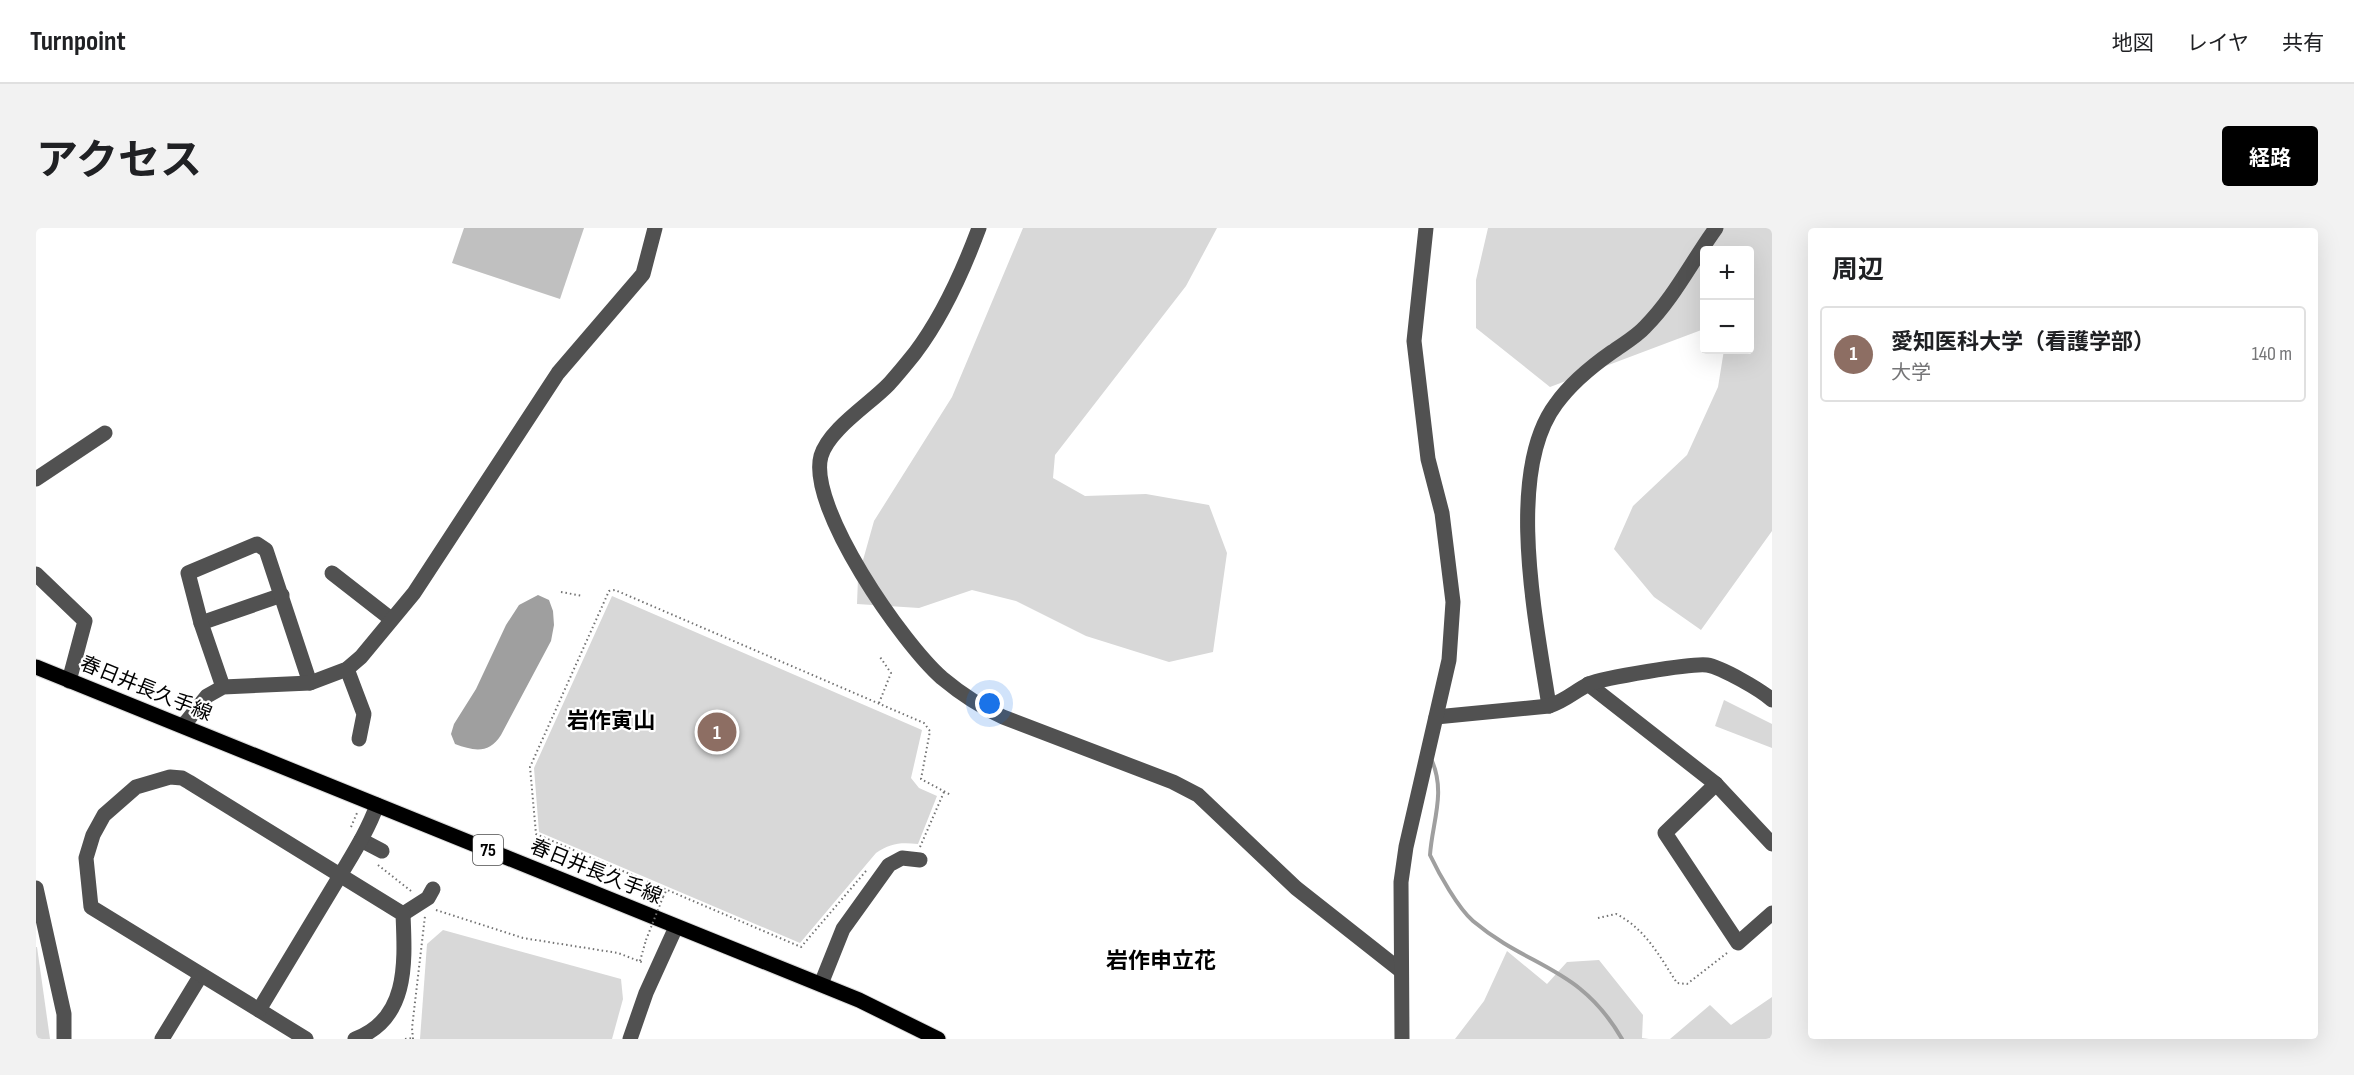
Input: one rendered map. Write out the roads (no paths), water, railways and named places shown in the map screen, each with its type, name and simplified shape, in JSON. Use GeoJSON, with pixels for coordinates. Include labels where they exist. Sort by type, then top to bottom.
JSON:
{"type":"FeatureCollection","features":[{"type":"Feature","properties":{"kind":"main road","name":"春日井長久手線"},"geometry":{"type":"LineString","coordinates":[[36,667],[821,984],[938,1039]]}},
{"type":"Feature","properties":{"kind":"street"},"geometry":{"type":"LineString","coordinates":[[183,726],[207,696],[223,687],[310,683],[347,669],[361,657],[414,593],[558,373],[643,274],[655,228]]}},
{"type":"Feature","properties":{"kind":"street"},"geometry":{"type":"LineString","coordinates":[[980,228],[946,303],[916,351],[889,385],[828,442],[821,457],[821,484],[854,560],[891,618],[942,678],[985,708],[1003,717],[1173,782],[1198,795],[1296,888],[1400,969]]}},
{"type":"Feature","properties":{"kind":"street"},"geometry":{"type":"LineString","coordinates":[[1402,1039],[1401,882],[1406,847],[1449,660],[1453,602],[1442,513],[1428,459],[1414,341],[1426,228]]}},
{"type":"Feature","properties":{"kind":"street"},"geometry":{"type":"LineString","coordinates":[[1549,706],[1532,576],[1527,503],[1529,474],[1544,427],[1555,404],[1590,367],[1644,329],[1666,303],[1716,228]]}},
{"type":"Feature","properties":{"kind":"street"},"geometry":{"type":"LineString","coordinates":[[36,478],[105,433]]}},
{"type":"Feature","properties":{"kind":"street"},"geometry":{"type":"LineString","coordinates":[[223,687],[201,623],[188,573],[257,544],[266,550],[310,683]]}},
{"type":"Feature","properties":{"kind":"street"},"geometry":{"type":"LineString","coordinates":[[332,573],[392,619]]}},
{"type":"Feature","properties":{"kind":"street"},"geometry":{"type":"LineString","coordinates":[[36,574],[85,621],[69,681]]}},
{"type":"Feature","properties":{"kind":"street"},"geometry":{"type":"LineString","coordinates":[[201,623],[282,595]]}},
{"type":"Feature","properties":{"kind":"street"},"geometry":{"type":"LineString","coordinates":[[1436,717],[1549,706],[1563,702],[1588,684],[1613,677],[1707,665],[1761,690],[1772,700]]}},
{"type":"Feature","properties":{"kind":"street"},"geometry":{"type":"LineString","coordinates":[[347,669],[364,714],[359,739]]}},
{"type":"Feature","properties":{"kind":"street"},"geometry":{"type":"LineString","coordinates":[[1588,684],[1716,784],[1772,844]]}},
{"type":"Feature","properties":{"kind":"street"},"geometry":{"type":"LineString","coordinates":[[306,1039],[91,907],[87,858],[99,824],[118,800],[150,781],[182,778],[403,914]]}},
{"type":"Feature","properties":{"kind":"street"},"geometry":{"type":"LineString","coordinates":[[1716,784],[1665,833],[1738,943],[1772,913]]}},
{"type":"Feature","properties":{"kind":"street"},"geometry":{"type":"LineString","coordinates":[[259,1010],[361,840],[377,805]]}},
{"type":"Feature","properties":{"kind":"street"},"geometry":{"type":"LineString","coordinates":[[361,840],[382,851]]}},
{"type":"Feature","properties":{"kind":"street"},"geometry":{"type":"LineString","coordinates":[[821,984],[843,929],[889,865],[916,854]]}},
{"type":"Feature","properties":{"kind":"street"},"geometry":{"type":"LineString","coordinates":[[36,888],[64,1014],[64,1039]]}},
{"type":"Feature","properties":{"kind":"street"},"geometry":{"type":"LineString","coordinates":[[403,914],[428,898],[433,889]]}},
{"type":"Feature","properties":{"kind":"street"},"geometry":{"type":"LineString","coordinates":[[355,1039],[376,1028],[397,1001],[402,986],[405,951],[403,914]]}},
{"type":"Feature","properties":{"kind":"street"},"geometry":{"type":"LineString","coordinates":[[630,1039],[676,927]]}},
{"type":"Feature","properties":{"kind":"street"},"geometry":{"type":"LineString","coordinates":[[162,1039],[201,975]]}},
{"type":"Feature","properties":{"kind":"waterway"},"geometry":{"type":"LineString","coordinates":[[1432,761],[1436,773],[1438,796],[1430,855],[1455,899],[1473,921],[1494,937],[1571,982],[1589,997],[1606,1015],[1622,1039]]}},
{"type":"Feature","properties":{"kind":"place","name":"愛知医科大学（看護学部）"},"geometry":{"type":"Point","coordinates":[717,732]}},
{"type":"Feature","properties":{"kind":"district","name":"岩作寅山"},"geometry":{"type":"Point","coordinates":[611,721]}},
{"type":"Feature","properties":{"kind":"district","name":"岩作申立花"},"geometry":{"type":"Point","coordinates":[1161,961]}}]}
